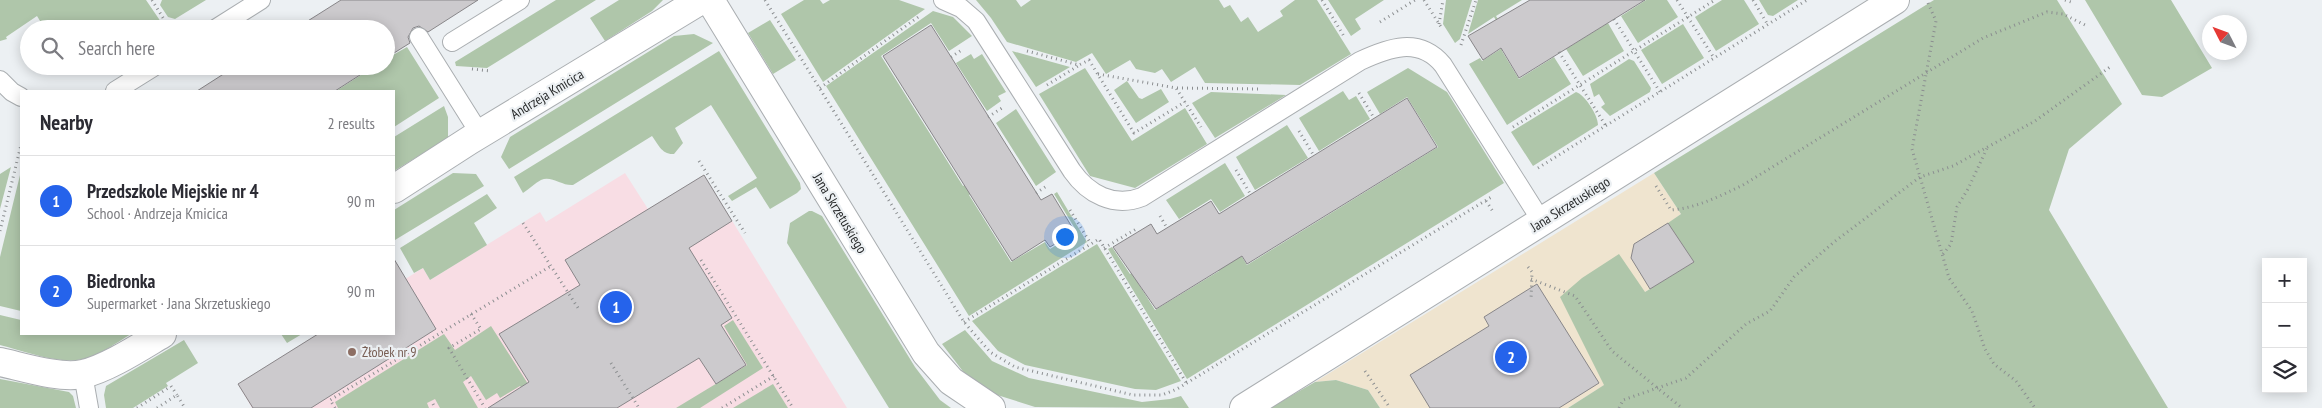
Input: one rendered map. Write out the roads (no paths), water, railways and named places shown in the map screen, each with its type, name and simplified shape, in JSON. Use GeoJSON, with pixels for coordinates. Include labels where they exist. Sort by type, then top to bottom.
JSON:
{"type":"FeatureCollection","features":[{"type":"Feature","properties":{"kind":"street","name":"Andrzeja Kmicica"},"geometry":{"type":"LineString","coordinates":[[395,188],[480,134],[701,0]]}},
{"type":"Feature","properties":{"kind":"street","name":"Jana Skrzetuskiego"},"geometry":{"type":"LineString","coordinates":[[710,0],[926,353],[951,381],[991,408]]}},
{"type":"Feature","properties":{"kind":"street","name":"Jana Skrzetuskiego"},"geometry":{"type":"LineString","coordinates":[[1244,408],[1895,0]]}},
{"type":"Feature","properties":{"kind":"street"},"geometry":{"type":"LineString","coordinates":[[0,362],[66,375],[83,374],[105,365],[160,335]]}},
{"type":"Feature","properties":{"kind":"lane"},"geometry":{"type":"LineString","coordinates":[[230,20],[262,0]]}},
{"type":"Feature","properties":{"kind":"lane"},"geometry":{"type":"LineString","coordinates":[[452,42],[520,0]]}},
{"type":"Feature","properties":{"kind":"lane"},"geometry":{"type":"LineString","coordinates":[[942,0],[968,12],[976,21],[1077,178],[1089,191],[1105,198],[1121,202],[1142,197],[1217,152],[1360,61],[1382,50],[1398,47],[1418,49],[1434,56],[1443,65],[1542,222]]}},
{"type":"Feature","properties":{"kind":"lane"},"geometry":{"type":"LineString","coordinates":[[419,37],[480,134]]}},
{"type":"Feature","properties":{"kind":"lane"},"geometry":{"type":"LineString","coordinates":[[118,90],[141,75]]}},
{"type":"Feature","properties":{"kind":"lane"},"geometry":{"type":"LineString","coordinates":[[0,80],[12,92],[20,96]]}},
{"type":"Feature","properties":{"kind":"lane"},"geometry":{"type":"LineString","coordinates":[[83,374],[89,408]]}},
{"type":"Feature","properties":{"kind":"place","name":"Przedszkole Miejskie nr 4"},"geometry":{"type":"Point","coordinates":[616,307]}},
{"type":"Feature","properties":{"kind":"place","name":"Żłobek nr 9"},"geometry":{"type":"Point","coordinates":[352,352]}},
{"type":"Feature","properties":{"kind":"place","name":"Biedronka"},"geometry":{"type":"Point","coordinates":[1511,357]}}]}
